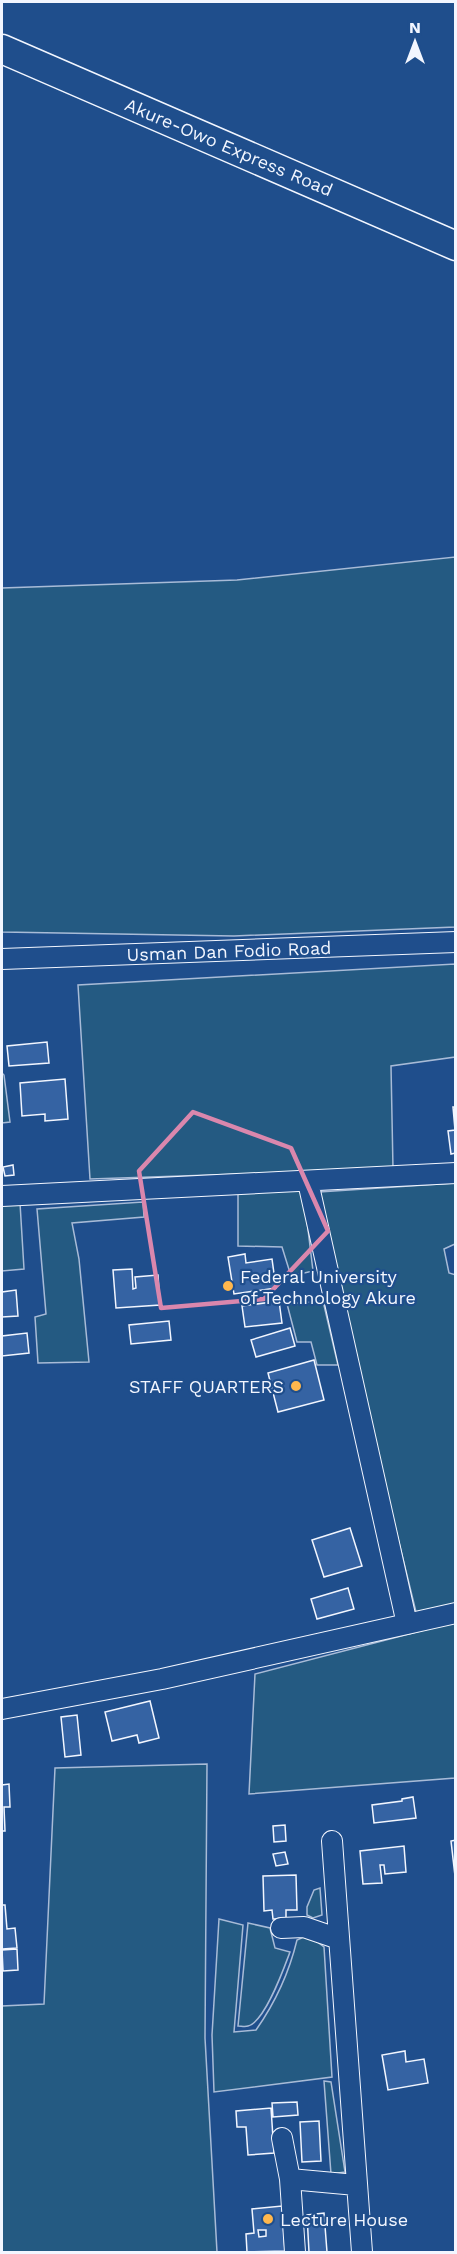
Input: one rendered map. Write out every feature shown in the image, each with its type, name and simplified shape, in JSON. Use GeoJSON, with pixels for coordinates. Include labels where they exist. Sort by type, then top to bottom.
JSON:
{"type":"FeatureCollection","features":[{"type":"Feature","properties":{"kind":"highway","name":"Akure-Owo Express Road"},"geometry":{"type":"LineString","coordinates":[[2,49],[456,246]]}},
{"type":"Feature","properties":{"kind":"street","name":"Usman Dan Fodio Road"},"geometry":{"type":"LineString","coordinates":[[2,959],[456,942]]}},
{"type":"Feature","properties":{"kind":"street"},"geometry":{"type":"LineString","coordinates":[[2,1196],[456,1173]]}},
{"type":"Feature","properties":{"kind":"street"},"geometry":{"type":"LineString","coordinates":[[308,1182],[407,1624]]}},
{"type":"Feature","properties":{"kind":"street"},"geometry":{"type":"LineString","coordinates":[[2,1709],[162,1679],[456,1613]]}},
{"type":"Feature","properties":{"kind":"street"},"geometry":{"type":"LineString","coordinates":[[333,1841],[362,2253]]}},
{"type":"Feature","properties":{"kind":"street"},"geometry":{"type":"LineString","coordinates":[[281,1928],[304,1928],[339,1939]]}},
{"type":"Feature","properties":{"kind":"street"},"geometry":{"type":"LineString","coordinates":[[282,2138],[290,2179],[295,2253]]}},
{"type":"Feature","properties":{"kind":"street"},"geometry":{"type":"LineString","coordinates":[[290,2179],[356,2185]]}},
{"type":"Feature","properties":{"kind":"highlighted area"},"geometry":{"type":"Polygon","coordinates":[[[193,1112],[291,1148],[328,1231],[264,1299],[161,1308],[139,1171],[193,1112]]]}},
{"type":"Feature","properties":{"kind":"shaded area"},"geometry":{"type":"Polygon","coordinates":[[[455,557],[455,927],[234,936],[2,932],[2,588],[237,580],[455,557]]]}},
{"type":"Feature","properties":{"kind":"shaded area"},"geometry":{"type":"Polygon","coordinates":[[[455,964],[455,1057],[391,1066],[393,1169],[90,1179],[78,985],[455,964]]]}},
{"type":"Feature","properties":{"kind":"shaded area"},"geometry":{"type":"Polygon","coordinates":[[[2,1073],[10,1122],[2,1123],[2,1073]]]}},
{"type":"Feature","properties":{"kind":"shaded area"},"geometry":{"type":"Polygon","coordinates":[[[455,1183],[455,1244],[444,1249],[449,1273],[456,1275],[455,1604],[416,1612],[356,1367],[319,1192],[455,1183]]]}},
{"type":"Feature","properties":{"kind":"shaded area"},"geometry":{"type":"Polygon","coordinates":[[[303,1188],[313,1271],[291,1276],[282,1247],[238,1246],[238,1190],[303,1188]]]}},
{"type":"Feature","properties":{"kind":"shaded area"},"geometry":{"type":"Polygon","coordinates":[[[143,1202],[144,1217],[72,1223],[79,1259],[89,1362],[38,1363],[35,1317],[46,1314],[37,1209],[143,1202]]]}},
{"type":"Feature","properties":{"kind":"shaded area"},"geometry":{"type":"Polygon","coordinates":[[[20,1203],[24,1269],[2,1271],[2,1204],[20,1203]]]}},
{"type":"Feature","properties":{"kind":"shaded area"},"geometry":{"type":"Polygon","coordinates":[[[323,1301],[338,1365],[317,1365],[311,1342],[297,1342],[287,1304],[323,1301]]]}},
{"type":"Feature","properties":{"kind":"shaded area"},"geometry":{"type":"Polygon","coordinates":[[[455,1622],[455,1778],[249,1794],[255,1674],[455,1622]]]}},
{"type":"Feature","properties":{"kind":"shaded area"},"geometry":{"type":"Polygon","coordinates":[[[207,1764],[205,2038],[217,2252],[2,2252],[2,2006],[44,2004],[55,1768],[207,1764]]]}},
{"type":"Feature","properties":{"kind":"shaded area"},"geometry":{"type":"Polygon","coordinates":[[[320,1888],[322,1915],[313,1918],[307,1915],[307,1907],[314,1890],[320,1888]]]}},
{"type":"Feature","properties":{"kind":"shaded area"},"geometry":{"type":"Polygon","coordinates":[[[219,1919],[243,1925],[234,2032],[256,2030],[281,1987],[297,1940],[308,1935],[324,1947],[332,2077],[214,2092],[212,2035],[219,1919]]]}},
{"type":"Feature","properties":{"kind":"shaded area"},"geometry":{"type":"Polygon","coordinates":[[[248,1923],[270,1928],[275,1948],[290,1952],[279,1981],[261,2015],[248,2026],[238,2026],[248,1923]]]}},
{"type":"Feature","properties":{"kind":"shaded area"},"geometry":{"type":"Polygon","coordinates":[[[324,2081],[331,2082],[345,2172],[331,2174],[324,2081]]]}},
{"type":"Feature","properties":{"kind":"building"},"geometry":{"type":"Polygon","coordinates":[[[47,1042],[49,1063],[9,1066],[7,1046],[47,1042]]]}},
{"type":"Feature","properties":{"kind":"building"},"geometry":{"type":"Polygon","coordinates":[[[65,1079],[68,1119],[45,1121],[45,1114],[22,1116],[20,1083],[65,1079]]]}},
{"type":"Feature","properties":{"kind":"building"},"geometry":{"type":"Polygon","coordinates":[[[453,1107],[456,1107],[456,1153],[451,1154],[448,1131],[455,1130],[453,1107]]]}},
{"type":"Feature","properties":{"kind":"building"},"geometry":{"type":"Polygon","coordinates":[[[13,1165],[14,1175],[5,1176],[3,1167],[13,1165]]]}},
{"type":"Feature","properties":{"kind":"building"},"geometry":{"type":"Polygon","coordinates":[[[245,1254],[246,1263],[272,1259],[276,1288],[234,1294],[228,1257],[245,1254]]]}},
{"type":"Feature","properties":{"kind":"building"},"geometry":{"type":"Polygon","coordinates":[[[132,1269],[133,1289],[136,1288],[135,1277],[158,1275],[160,1305],[116,1308],[113,1270],[132,1269]]]}},
{"type":"Feature","properties":{"kind":"building"},"geometry":{"type":"Polygon","coordinates":[[[16,1290],[18,1316],[2,1317],[2,1292],[16,1290]]]}},
{"type":"Feature","properties":{"kind":"building"},"geometry":{"type":"Polygon","coordinates":[[[279,1301],[282,1323],[245,1327],[242,1306],[279,1301]]]}},
{"type":"Feature","properties":{"kind":"building"},"geometry":{"type":"Polygon","coordinates":[[[169,1321],[171,1340],[131,1344],[129,1325],[169,1321]]]}},
{"type":"Feature","properties":{"kind":"building"},"geometry":{"type":"Polygon","coordinates":[[[290,1328],[295,1346],[256,1357],[251,1340],[290,1328]]]}},
{"type":"Feature","properties":{"kind":"building"},"geometry":{"type":"Polygon","coordinates":[[[27,1333],[29,1353],[2,1356],[2,1336],[27,1333]]]}},
{"type":"Feature","properties":{"kind":"building","name":"STAFF QUARTERS"},"geometry":{"type":"Polygon","coordinates":[[[314,1360],[324,1400],[278,1412],[268,1373],[314,1360]]]}},
{"type":"Feature","properties":{"kind":"building"},"geometry":{"type":"Polygon","coordinates":[[[350,1528],[362,1566],[324,1577],[312,1540],[350,1528]]]}},
{"type":"Feature","properties":{"kind":"building"},"geometry":{"type":"Polygon","coordinates":[[[348,1588],[354,1609],[317,1619],[311,1599],[348,1588]]]}},
{"type":"Feature","properties":{"kind":"building"},"geometry":{"type":"Polygon","coordinates":[[[150,1701],[159,1738],[139,1743],[137,1735],[112,1741],[105,1712],[150,1701]]]}},
{"type":"Feature","properties":{"kind":"building"},"geometry":{"type":"Polygon","coordinates":[[[77,1715],[81,1755],[65,1757],[61,1717],[77,1715]]]}},
{"type":"Feature","properties":{"kind":"building"},"geometry":{"type":"Polygon","coordinates":[[[9,1784],[10,1807],[4,1807],[5,1831],[2,1831],[2,1785],[9,1784]]]}},
{"type":"Feature","properties":{"kind":"building"},"geometry":{"type":"Polygon","coordinates":[[[413,1797],[416,1818],[374,1823],[372,1805],[402,1801],[402,1799],[413,1797]]]}},
{"type":"Feature","properties":{"kind":"building"},"geometry":{"type":"Polygon","coordinates":[[[285,1825],[286,1841],[274,1842],[273,1826],[285,1825]]]}},
{"type":"Feature","properties":{"kind":"building"},"geometry":{"type":"Polygon","coordinates":[[[456,1840],[456,1876],[455,1876],[451,1841],[456,1840]]]}},
{"type":"Feature","properties":{"kind":"building"},"geometry":{"type":"Polygon","coordinates":[[[404,1846],[406,1872],[385,1874],[384,1865],[380,1865],[382,1883],[363,1884],[360,1851],[404,1846]]]}},
{"type":"Feature","properties":{"kind":"building"},"geometry":{"type":"Polygon","coordinates":[[[285,1852],[288,1864],[276,1866],[273,1854],[285,1852]]]}},
{"type":"Feature","properties":{"kind":"building"},"geometry":{"type":"Polygon","coordinates":[[[296,1875],[297,1910],[286,1910],[286,1919],[273,1919],[272,1910],[264,1911],[263,1876],[296,1875]]]}},
{"type":"Feature","properties":{"kind":"building"},"geometry":{"type":"Polygon","coordinates":[[[2,1905],[5,1905],[7,1929],[15,1928],[17,1948],[2,1949],[2,1905]]]}},
{"type":"Feature","properties":{"kind":"building"},"geometry":{"type":"Polygon","coordinates":[[[17,1949],[18,1970],[3,1971],[2,1950],[17,1949]]]}},
{"type":"Feature","properties":{"kind":"building"},"geometry":{"type":"Polygon","coordinates":[[[405,2051],[406,2062],[424,2059],[428,2083],[388,2090],[382,2055],[405,2051]]]}},
{"type":"Feature","properties":{"kind":"building"},"geometry":{"type":"Polygon","coordinates":[[[297,2102],[298,2115],[273,2117],[272,2103],[297,2102]]]}},
{"type":"Feature","properties":{"kind":"building"},"geometry":{"type":"Polygon","coordinates":[[[271,2108],[274,2153],[248,2155],[246,2127],[237,2127],[236,2111],[271,2108]]]}},
{"type":"Feature","properties":{"kind":"building","name":"Lecture House"},"geometry":{"type":"Polygon","coordinates":[[[319,2121],[321,2161],[302,2162],[300,2122],[319,2121]]]}},
{"type":"Feature","properties":{"kind":"building","name":"Lecture House"},"geometry":{"type":"Polygon","coordinates":[[[282,2206],[285,2251],[247,2252],[246,2234],[254,2233],[252,2209],[282,2206]],[[258,2230],[259,2237],[266,2236],[266,2230],[258,2230]]]}},
{"type":"Feature","properties":{"kind":"building","name":"Lecture House"},"geometry":{"type":"Polygon","coordinates":[[[324,2213],[327,2252],[309,2252],[307,2215],[324,2213]]]}},
{"type":"Feature","properties":{"kind":"place","name":"Federal University of Technology Akure"},"geometry":{"type":"Point","coordinates":[228,1286]}},
{"type":"Feature","properties":{"kind":"place","name":"STAFF QUARTERS"},"geometry":{"type":"Point","coordinates":[296,1386]}},
{"type":"Feature","properties":{"kind":"place","name":"Lecture House"},"geometry":{"type":"Point","coordinates":[268,2219]}}]}
